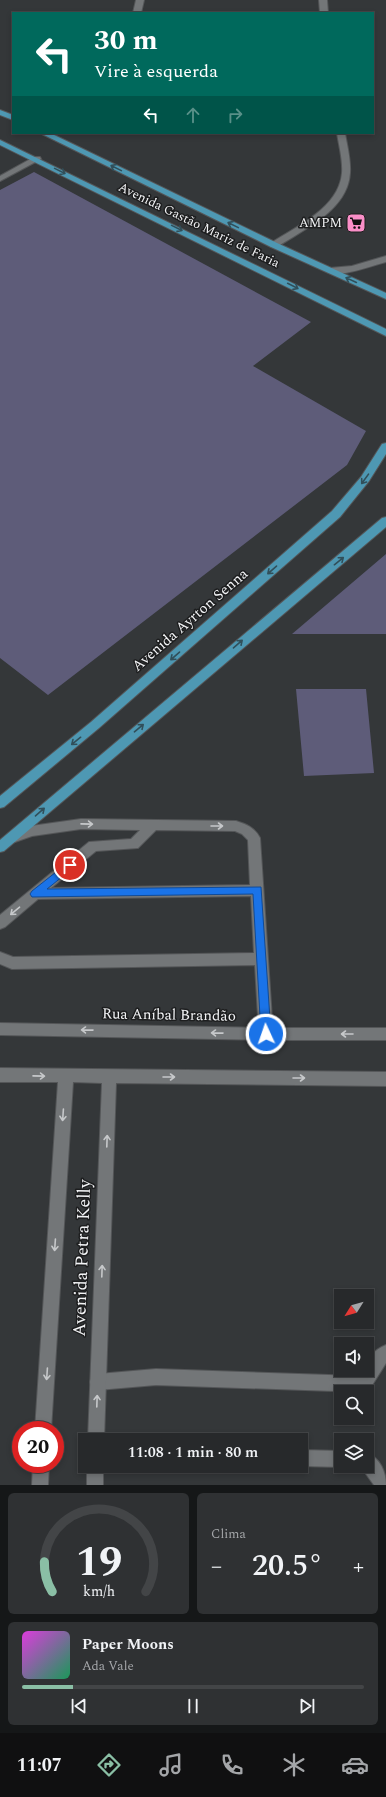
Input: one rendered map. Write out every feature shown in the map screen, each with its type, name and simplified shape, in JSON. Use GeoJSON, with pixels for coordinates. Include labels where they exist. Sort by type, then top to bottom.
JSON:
{"type":"FeatureCollection","features":[{"type":"Feature","properties":{"kind":"main road"},"geometry":{"type":"LineString","coordinates":[[0,112],[12,118]]}},
{"type":"Feature","properties":{"kind":"main road","name":"Avenida Gastão Mariz de Faria"},"geometry":{"type":"LineString","coordinates":[[46,134],[274,245],[386,296]]}},
{"type":"Feature","properties":{"kind":"main road","name":"Avenida Gastão Mariz de Faria"},"geometry":{"type":"LineString","coordinates":[[0,142],[386,332]]}},
{"type":"Feature","properties":{"kind":"main road","name":"Avenida Ayrton Senna"},"geometry":{"type":"LineString","coordinates":[[0,804],[95,725],[336,514],[365,479],[386,446]]}},
{"type":"Feature","properties":{"kind":"main road"},"geometry":{"type":"LineString","coordinates":[[4,843],[386,521]]}},
{"type":"Feature","properties":{"kind":"street"},"geometry":{"type":"LineString","coordinates":[[137,12],[140,0]]}},
{"type":"Feature","properties":{"kind":"street"},"geometry":{"type":"LineString","coordinates":[[323,0],[324,12]]}},
{"type":"Feature","properties":{"kind":"street"},"geometry":{"type":"LineString","coordinates":[[274,245],[330,206],[341,194],[346,178],[345,156],[341,134]]}},
{"type":"Feature","properties":{"kind":"street"},"geometry":{"type":"LineString","coordinates":[[0,179],[37,159]]}},
{"type":"Feature","properties":{"kind":"street"},"geometry":{"type":"LineString","coordinates":[[330,271],[353,269],[386,259]]}},
{"type":"Feature","properties":{"kind":"street"},"geometry":{"type":"LineString","coordinates":[[4,843],[31,831],[56,826],[81,824],[236,826],[246,830],[254,838],[266,1034]]}},
{"type":"Feature","properties":{"kind":"street"},"geometry":{"type":"LineString","coordinates":[[0,923],[93,846],[134,844],[152,826]]}},
{"type":"Feature","properties":{"kind":"street"},"geometry":{"type":"LineString","coordinates":[[35,894],[257,890]]}},
{"type":"Feature","properties":{"kind":"street"},"geometry":{"type":"LineString","coordinates":[[0,958],[12,963],[262,959]]}},
{"type":"Feature","properties":{"kind":"street","name":"Rua Aníbal Brandão"},"geometry":{"type":"LineString","coordinates":[[0,1029],[266,1034],[386,1034]]}},
{"type":"Feature","properties":{"kind":"street"},"geometry":{"type":"LineString","coordinates":[[0,1075],[386,1079]]}},
{"type":"Feature","properties":{"kind":"street","name":"Avenida Petra Kelly"},"geometry":{"type":"LineString","coordinates":[[44,1421],[66,1076]]}},
{"type":"Feature","properties":{"kind":"street","name":"Avenida Petra Kelly"},"geometry":{"type":"LineString","coordinates":[[96,1433],[109,1077]]}},
{"type":"Feature","properties":{"kind":"street"},"geometry":{"type":"LineString","coordinates":[[98,1382],[156,1377],[363,1384],[378,1359],[386,1353]]}},
{"type":"Feature","properties":{"kind":"street"},"geometry":{"type":"LineString","coordinates":[[308,1458],[334,1459]]}},
{"type":"Feature","properties":{"kind":"street"},"geometry":{"type":"LineString","coordinates":[[374,1471],[384,1485]]}},
{"type":"Feature","properties":{"kind":"street"},"geometry":{"type":"LineString","coordinates":[[40,1485],[41,1473]]}},
{"type":"Feature","properties":{"kind":"street"},"geometry":{"type":"LineString","coordinates":[[95,1473],[95,1485]]}},
{"type":"Feature","properties":{"kind":"shaded area"},"geometry":{"type":"Polygon","coordinates":[[[34,172],[311,322],[253,366],[366,431],[347,465],[48,695],[0,658],[0,190],[34,172]]]}},
{"type":"Feature","properties":{"kind":"shaded area"},"geometry":{"type":"Polygon","coordinates":[[[386,554],[386,634],[292,634],[386,554]]]}},
{"type":"Feature","properties":{"kind":"shaded area"},"geometry":{"type":"Polygon","coordinates":[[[296,689],[366,689],[374,773],[304,776],[296,689]]]}},
{"type":"Feature","properties":{"kind":"place","name":"AMPM"},"geometry":{"type":"Point","coordinates":[356,223]}},
{"type":"Feature","properties":{"kind":"route"},"geometry":{"type":"LineString","coordinates":[[70,865],[35,894],[257,890],[266,1034]]}}]}
